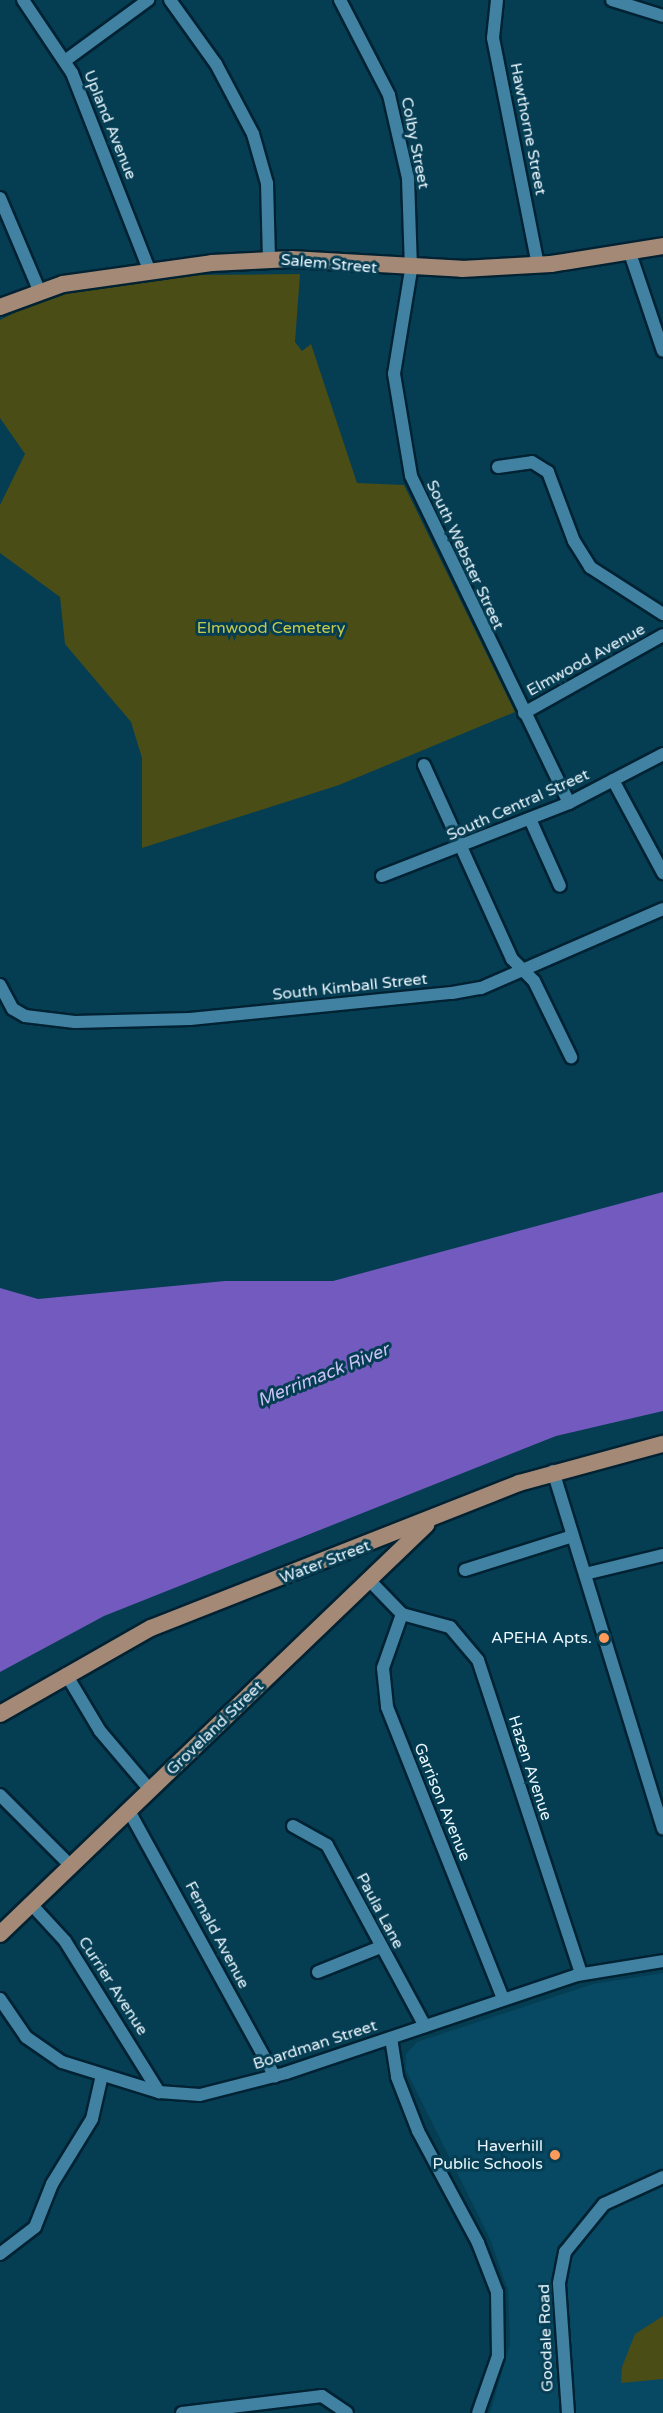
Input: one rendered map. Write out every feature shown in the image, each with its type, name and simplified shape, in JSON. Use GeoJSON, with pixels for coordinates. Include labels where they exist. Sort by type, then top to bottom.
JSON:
{"type":"FeatureCollection","features":[{"type":"Feature","properties":{"kind":"main road","name":"Salem Street"},"geometry":{"type":"LineString","coordinates":[[0,307],[39,290],[150,272],[269,259],[411,270],[538,266],[663,246]]}},
{"type":"Feature","properties":{"kind":"main road","name":"Water Street"},"geometry":{"type":"LineString","coordinates":[[0,1714],[66,1674],[151,1628],[429,1522],[553,1471],[663,1444]]}},
{"type":"Feature","properties":{"kind":"main road","name":"Groveland Street"},"geometry":{"type":"LineString","coordinates":[[0,1934],[429,1522]]}},
{"type":"Feature","properties":{"kind":"street","name":"Upland Avenue"},"geometry":{"type":"LineString","coordinates":[[23,0],[66,60],[150,272]]}},
{"type":"Feature","properties":{"kind":"street"},"geometry":{"type":"LineString","coordinates":[[66,60],[148,0]]}},
{"type":"Feature","properties":{"kind":"street"},"geometry":{"type":"LineString","coordinates":[[170,0],[221,72],[253,134],[267,183],[269,259]]}},
{"type":"Feature","properties":{"kind":"street","name":"Colby Street"},"geometry":{"type":"LineString","coordinates":[[340,0],[371,52],[396,118],[410,200],[411,270]]}},
{"type":"Feature","properties":{"kind":"street","name":"Hawthorne Street"},"geometry":{"type":"LineString","coordinates":[[497,0],[493,38],[538,266]]}},
{"type":"Feature","properties":{"kind":"street"},"geometry":{"type":"LineString","coordinates":[[612,0],[663,16]]}},
{"type":"Feature","properties":{"kind":"street"},"geometry":{"type":"LineString","coordinates":[[0,198],[39,290]]}},
{"type":"Feature","properties":{"kind":"street"},"geometry":{"type":"LineString","coordinates":[[630,253],[663,351]]}},
{"type":"Feature","properties":{"kind":"street","name":"South Webster Street"},"geometry":{"type":"LineString","coordinates":[[411,270],[394,374],[411,476],[569,803]]}},
{"type":"Feature","properties":{"kind":"street"},"geometry":{"type":"LineString","coordinates":[[498,467],[532,462],[548,472],[573,541],[590,567],[663,614]]}},
{"type":"Feature","properties":{"kind":"street","name":"Elmwood Avenue"},"geometry":{"type":"LineString","coordinates":[[524,713],[663,635]]}},
{"type":"Feature","properties":{"kind":"street","name":"South Central Street"},"geometry":{"type":"LineString","coordinates":[[382,876],[569,803],[663,754]]}},
{"type":"Feature","properties":{"kind":"street"},"geometry":{"type":"LineString","coordinates":[[424,765],[465,845],[512,959],[524,970],[571,1057]]}},
{"type":"Feature","properties":{"kind":"street"},"geometry":{"type":"LineString","coordinates":[[613,780],[663,873]]}},
{"type":"Feature","properties":{"kind":"street"},"geometry":{"type":"LineString","coordinates":[[530,819],[560,886]]}},
{"type":"Feature","properties":{"kind":"street","name":"South Kimball Street"},"geometry":{"type":"LineString","coordinates":[[0,985],[13,1009],[25,1016],[75,1023],[190,1019],[452,993],[524,970],[663,909]]}},
{"type":"Feature","properties":{"kind":"street"},"geometry":{"type":"LineString","coordinates":[[553,1471],[663,1828]]}},
{"type":"Feature","properties":{"kind":"street"},"geometry":{"type":"LineString","coordinates":[[465,1570],[573,1536]]}},
{"type":"Feature","properties":{"kind":"street"},"geometry":{"type":"LineString","coordinates":[[585,1574],[663,1555]]}},
{"type":"Feature","properties":{"kind":"street"},"geometry":{"type":"LineString","coordinates":[[370,1581],[402,1614]]}},
{"type":"Feature","properties":{"kind":"street","name":"Hazen Avenue"},"geometry":{"type":"LineString","coordinates":[[402,1614],[450,1627],[478,1660],[581,1974]]}},
{"type":"Feature","properties":{"kind":"street","name":"Garrison Avenue"},"geometry":{"type":"LineString","coordinates":[[402,1614],[383,1668],[387,1707],[503,1999]]}},
{"type":"Feature","properties":{"kind":"street"},"geometry":{"type":"LineString","coordinates":[[66,1674],[100,1731],[150,1790]]}},
{"type":"Feature","properties":{"kind":"street"},"geometry":{"type":"LineString","coordinates":[[0,1795],[71,1866]]}},
{"type":"Feature","properties":{"kind":"street","name":"Fernald Avenue"},"geometry":{"type":"LineString","coordinates":[[129,1811],[275,2077]]}},
{"type":"Feature","properties":{"kind":"street","name":"Paula Lane"},"geometry":{"type":"LineString","coordinates":[[292,1826],[327,1845],[378,1948],[425,2026]]}},
{"type":"Feature","properties":{"kind":"street","name":"Currier Avenue"},"geometry":{"type":"LineString","coordinates":[[31,1904],[65,1941],[159,2092]]}},
{"type":"Feature","properties":{"kind":"street"},"geometry":{"type":"LineString","coordinates":[[318,1972],[378,1948]]}},
{"type":"Feature","properties":{"kind":"street","name":"Boardman Street"},"geometry":{"type":"LineString","coordinates":[[0,1999],[38,2047],[102,2075],[159,2092],[211,2094],[275,2077],[581,1974],[663,1961]]}},
{"type":"Feature","properties":{"kind":"street"},"geometry":{"type":"LineString","coordinates":[[391,2038],[397,2077],[418,2131],[478,2243],[497,2292],[498,2356],[478,2413]]}},
{"type":"Feature","properties":{"kind":"street"},"geometry":{"type":"LineString","coordinates":[[0,2254],[35,2227],[52,2184],[92,2119],[102,2075]]}},
{"type":"Feature","properties":{"kind":"street","name":"Goodale Road"},"geometry":{"type":"LineString","coordinates":[[568,2410],[559,2283],[565,2252],[604,2204],[663,2177]]}},
{"type":"Feature","properties":{"kind":"street"},"geometry":{"type":"LineString","coordinates":[[182,2413],[313,2396],[336,2401],[347,2413]]}},
{"type":"Feature","properties":{"kind":"shaded area","name":"Haverhill Public Schools"},"geometry":{"type":"Polygon","coordinates":[[[663,1973],[663,2413],[490,2413],[510,2344],[508,2290],[490,2239],[406,2070],[406,2054],[417,2042],[593,1984],[663,1973]]]}},
{"type":"Feature","properties":{"kind":"green space","name":"Elmwood Cemetery"},"geometry":{"type":"Polygon","coordinates":[[[300,274],[295,342],[302,351],[311,344],[357,483],[404,485],[515,712],[339,785],[142,848],[142,758],[131,722],[65,644],[60,597],[0,553],[0,505],[25,454],[0,418],[0,320],[46,297],[93,288],[200,275],[300,274]]]}},
{"type":"Feature","properties":{"kind":"green space"},"geometry":{"type":"Polygon","coordinates":[[[663,2316],[663,2379],[621,2383],[622,2367],[635,2334],[663,2316]]]}},
{"type":"Feature","properties":{"kind":"water","name":"Merrimack River"},"geometry":{"type":"Polygon","coordinates":[[[663,1192],[663,1411],[556,1436],[104,1616],[0,1672],[0,1288],[38,1299],[225,1281],[333,1281],[663,1192]]]}},
{"type":"Feature","properties":{"kind":"place","name":"APEHA Apts."},"geometry":{"type":"Point","coordinates":[604,1638]}},
{"type":"Feature","properties":{"kind":"place","name":"Haverhill Public Schools"},"geometry":{"type":"Point","coordinates":[555,2155]}}]}
